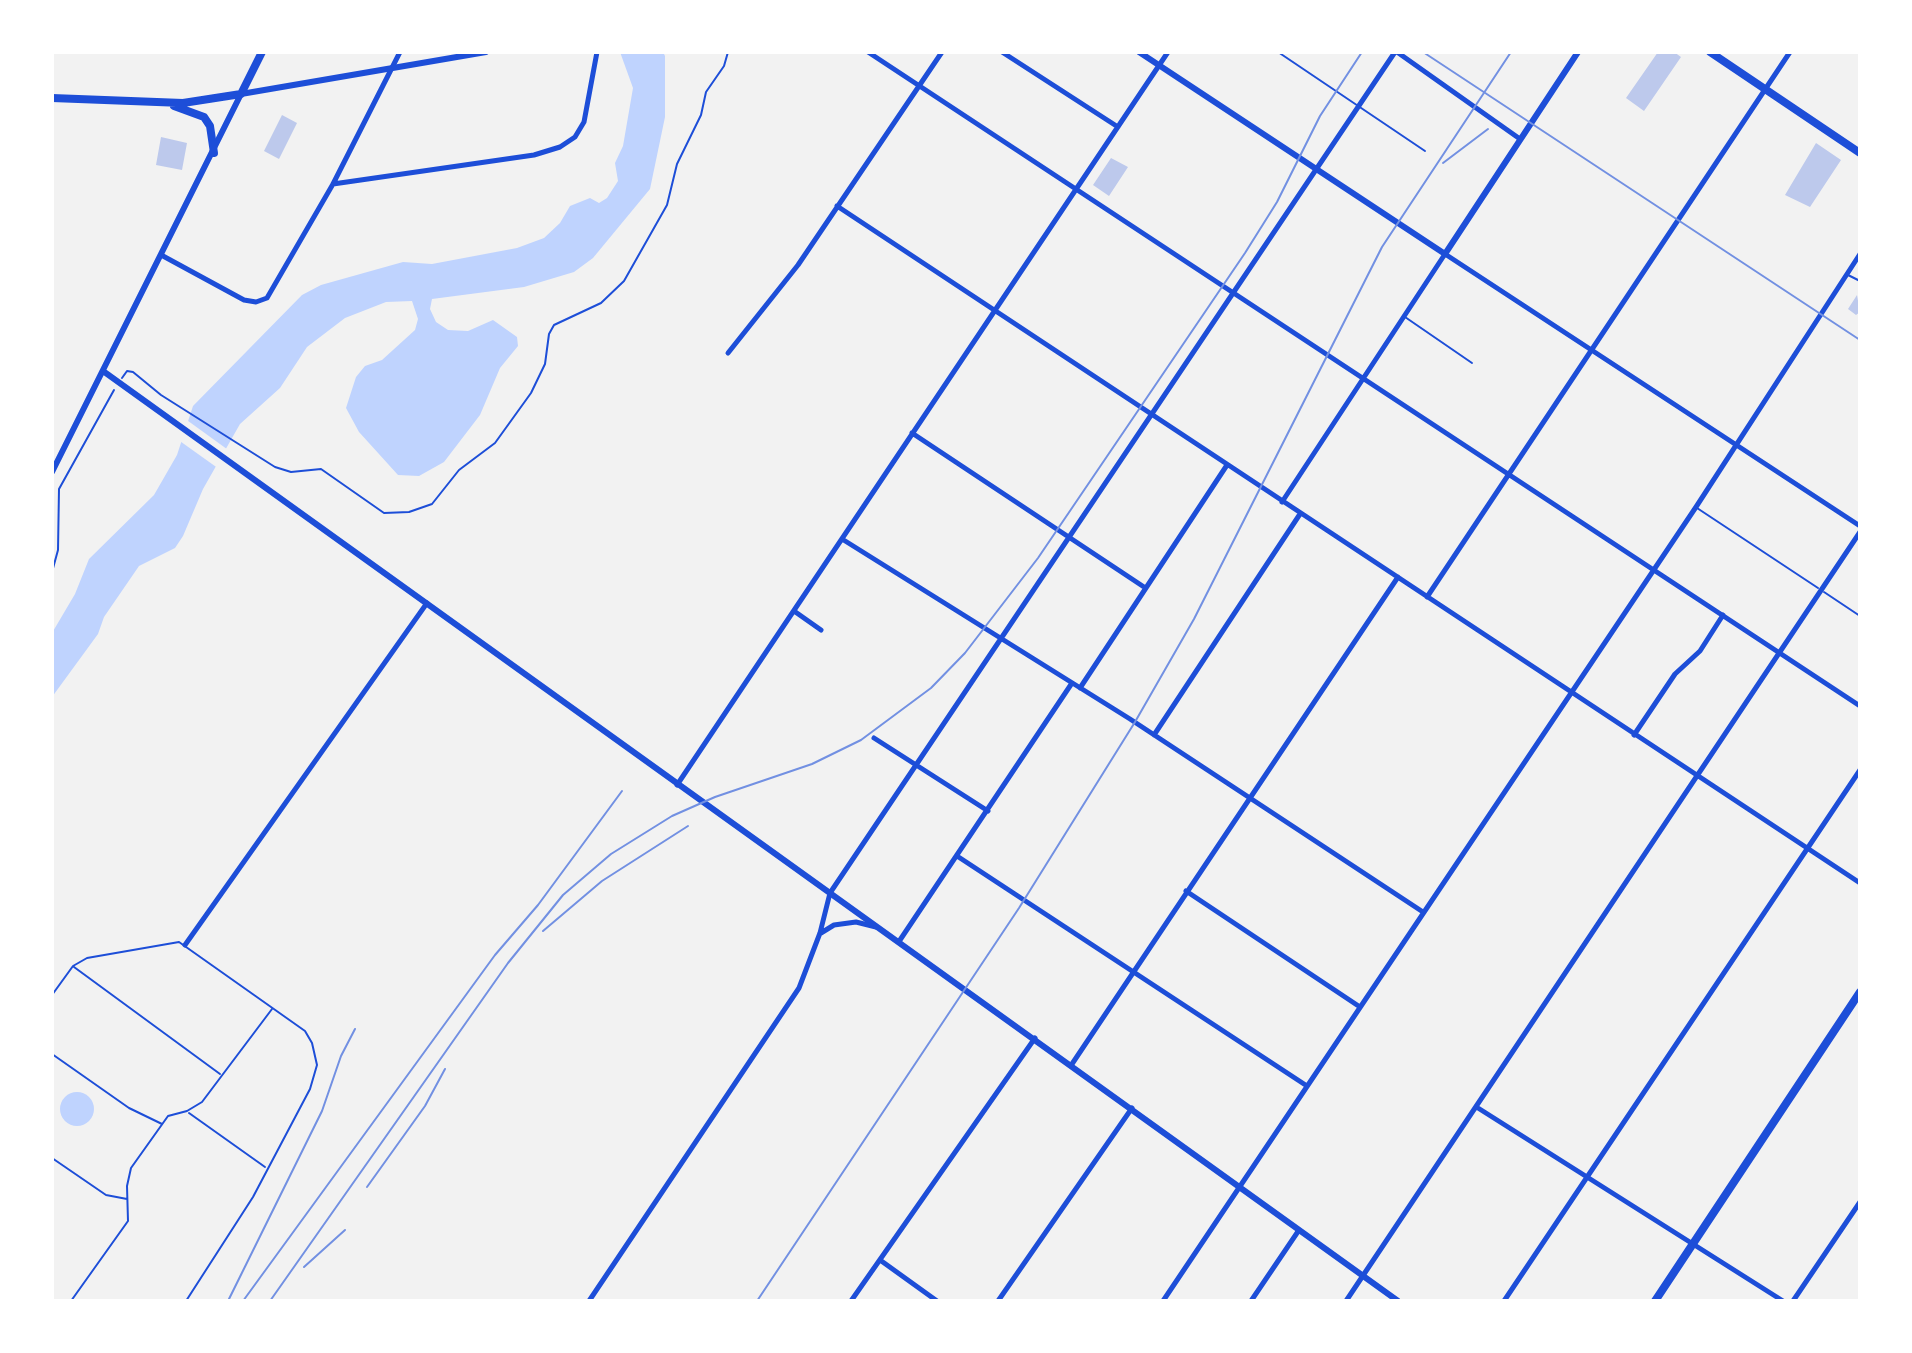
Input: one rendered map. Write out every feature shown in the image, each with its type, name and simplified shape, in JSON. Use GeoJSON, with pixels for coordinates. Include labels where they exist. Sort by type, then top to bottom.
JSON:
{"type":"FeatureCollection","features":[{"type":"Feature","properties":{"kind":"main road"},"geometry":{"type":"LineString","coordinates":[[52,98],[206,101],[241,94],[262,52]]}},
{"type":"Feature","properties":{"kind":"main road"},"geometry":{"type":"LineString","coordinates":[[1710,52],[1860,153]]}},
{"type":"Feature","properties":{"kind":"main road"},"geometry":{"type":"LineString","coordinates":[[158,102],[204,117],[210,126],[214,153]]}},
{"type":"Feature","properties":{"kind":"main road"},"geometry":{"type":"LineString","coordinates":[[1655,1301],[1859,995]]}},
{"type":"Feature","properties":{"kind":"street"},"geometry":{"type":"LineString","coordinates":[[163,256],[229,293],[256,302],[272,291],[333,184],[400,52]]}},
{"type":"Feature","properties":{"kind":"street"},"geometry":{"type":"LineString","coordinates":[[52,472],[163,256],[241,94],[486,52]]}},
{"type":"Feature","properties":{"kind":"street"},"geometry":{"type":"LineString","coordinates":[[333,184],[534,155],[560,147],[575,137],[584,122],[597,52]]}},
{"type":"Feature","properties":{"kind":"street"},"geometry":{"type":"LineString","coordinates":[[868,52],[1860,706]]}},
{"type":"Feature","properties":{"kind":"street"},"geometry":{"type":"LineString","coordinates":[[728,353],[798,265],[942,52]]}},
{"type":"Feature","properties":{"kind":"street"},"geometry":{"type":"LineString","coordinates":[[1002,52],[1118,127]]}},
{"type":"Feature","properties":{"kind":"street"},"geometry":{"type":"LineString","coordinates":[[1139,52],[1591,348],[1860,529],[1698,778],[1346,1301]]}},
{"type":"Feature","properties":{"kind":"street"},"geometry":{"type":"LineString","coordinates":[[677,785],[1168,52]]}},
{"type":"Feature","properties":{"kind":"street"},"geometry":{"type":"LineString","coordinates":[[589,1301],[799,988],[820,933],[830,893],[1396,52],[1520,139]]}},
{"type":"Feature","properties":{"kind":"street"},"geometry":{"type":"LineString","coordinates":[[1282,502],[1578,52]]}},
{"type":"Feature","properties":{"kind":"street"},"geometry":{"type":"LineString","coordinates":[[1427,597],[1790,52]]}},
{"type":"Feature","properties":{"kind":"street"},"geometry":{"type":"LineString","coordinates":[[837,206],[1860,883]]}},
{"type":"Feature","properties":{"kind":"street"},"geometry":{"type":"LineString","coordinates":[[1163,1301],[1696,507],[1860,254]]}},
{"type":"Feature","properties":{"kind":"street"},"geometry":{"type":"LineString","coordinates":[[103,371],[677,785],[900,940],[1398,1301]]}},
{"type":"Feature","properties":{"kind":"street"},"geometry":{"type":"LineString","coordinates":[[912,433],[1144,587]]}},
{"type":"Feature","properties":{"kind":"street"},"geometry":{"type":"LineString","coordinates":[[1080,688],[1227,465]]}},
{"type":"Feature","properties":{"kind":"street"},"geometry":{"type":"LineString","coordinates":[[1154,735],[1300,514]]}},
{"type":"Feature","properties":{"kind":"street"},"geometry":{"type":"LineString","coordinates":[[842,539],[1154,735],[1423,912]]}},
{"type":"Feature","properties":{"kind":"street"},"geometry":{"type":"LineString","coordinates":[[1072,1064],[1398,577]]}},
{"type":"Feature","properties":{"kind":"street"},"geometry":{"type":"LineString","coordinates":[[185,945],[427,603]]}},
{"type":"Feature","properties":{"kind":"street"},"geometry":{"type":"LineString","coordinates":[[794,611],[821,630]]}},
{"type":"Feature","properties":{"kind":"street"},"geometry":{"type":"LineString","coordinates":[[1634,735],[1675,674],[1700,651],[1723,615]]}},
{"type":"Feature","properties":{"kind":"street"},"geometry":{"type":"LineString","coordinates":[[900,940],[1072,683]]}},
{"type":"Feature","properties":{"kind":"street"},"geometry":{"type":"LineString","coordinates":[[874,738],[988,811]]}},
{"type":"Feature","properties":{"kind":"street"},"geometry":{"type":"LineString","coordinates":[[1504,1301],[1860,770]]}},
{"type":"Feature","properties":{"kind":"street"},"geometry":{"type":"LineString","coordinates":[[957,856],[1307,1086]]}},
{"type":"Feature","properties":{"kind":"street"},"geometry":{"type":"LineString","coordinates":[[1186,891],[1360,1007]]}},
{"type":"Feature","properties":{"kind":"street"},"geometry":{"type":"LineString","coordinates":[[820,933],[834,925],[856,922],[882,928]]}},
{"type":"Feature","properties":{"kind":"street"},"geometry":{"type":"LineString","coordinates":[[851,1301],[1035,1038]]}},
{"type":"Feature","properties":{"kind":"street"},"geometry":{"type":"LineString","coordinates":[[998,1301],[1132,1107]]}},
{"type":"Feature","properties":{"kind":"street"},"geometry":{"type":"LineString","coordinates":[[1478,1108],[1783,1301]]}},
{"type":"Feature","properties":{"kind":"street"},"geometry":{"type":"LineString","coordinates":[[1793,1301],[1860,1202]]}},
{"type":"Feature","properties":{"kind":"street"},"geometry":{"type":"LineString","coordinates":[[1251,1301],[1299,1230]]}},
{"type":"Feature","properties":{"kind":"street"},"geometry":{"type":"LineString","coordinates":[[880,1260],[937,1301]]}},
{"type":"Feature","properties":{"kind":"lane"},"geometry":{"type":"LineString","coordinates":[[1278,52],[1425,151]]}},
{"type":"Feature","properties":{"kind":"lane"},"geometry":{"type":"LineString","coordinates":[[1847,274],[1860,281]]}},
{"type":"Feature","properties":{"kind":"lane"},"geometry":{"type":"LineString","coordinates":[[1405,316],[1472,363]]}},
{"type":"Feature","properties":{"kind":"lane"},"geometry":{"type":"LineString","coordinates":[[1696,507],[1860,616]]}},
{"type":"Feature","properties":{"kind":"lane"},"geometry":{"type":"LineString","coordinates":[[52,995],[73,966],[98,954],[179,942],[305,1031],[317,1065],[310,1089],[253,1197],[186,1301]]}},
{"type":"Feature","properties":{"kind":"lane"},"geometry":{"type":"LineString","coordinates":[[73,966],[221,1075]]}},
{"type":"Feature","properties":{"kind":"lane"},"geometry":{"type":"LineString","coordinates":[[72,1301],[128,1221],[127,1186],[131,1168],[168,1116],[187,1111],[202,1102],[273,1008]]}},
{"type":"Feature","properties":{"kind":"lane"},"geometry":{"type":"LineString","coordinates":[[52,1054],[129,1108],[162,1124]]}},
{"type":"Feature","properties":{"kind":"lane"},"geometry":{"type":"LineString","coordinates":[[187,1111],[266,1168]]}},
{"type":"Feature","properties":{"kind":"lane"},"geometry":{"type":"LineString","coordinates":[[52,1158],[106,1195],[129,1199]]}},
{"type":"Feature","properties":{"kind":"path"},"geometry":{"type":"LineString","coordinates":[[52,572],[59,542],[59,489],[119,382],[130,371],[172,402],[261,458],[291,472],[321,469],[384,513],[409,512],[436,501],[459,470],[495,443],[531,393],[543,373],[554,325],[601,303],[624,281],[667,205],[677,164],[700,119],[706,92],[724,66],[728,52]]}},
{"type":"Feature","properties":{"kind":"water"},"geometry":{"type":"Polygon","coordinates":[[[620,52],[663,52],[665,56],[665,117],[650,189],[593,258],[574,272],[524,287],[432,299],[430,309],[436,322],[448,330],[468,331],[493,320],[517,337],[518,346],[500,368],[480,415],[444,462],[419,476],[398,475],[359,432],[346,408],[356,377],[365,366],[382,360],[415,330],[418,319],[412,301],[386,302],[345,318],[307,347],[280,388],[240,424],[203,489],[175,548],[139,566],[104,617],[98,634],[52,697],[52,633],[75,594],[89,559],[154,495],[177,455],[193,406],[302,295],[321,285],[403,262],[432,264],[517,248],[544,238],[560,223],[570,206],[590,198],[599,203],[607,198],[618,181],[615,163],[623,146],[633,88],[620,52]]]}},
{"type":"Feature","properties":{"kind":"water"},"geometry":{"type":"Polygon","coordinates":[[[77,1092],[89,1097],[94,1109],[89,1121],[77,1126],[65,1121],[60,1109],[65,1097],[77,1092]]]}},
{"type":"Feature","properties":{"kind":"pier"},"geometry":{"type":"Polygon","coordinates":[[[184,418],[231,452],[219,469],[177,439],[184,418]]]}},
{"type":"Feature","properties":{"kind":"building"},"geometry":{"type":"Polygon","coordinates":[[[1658,52],[1674,52],[1681,57],[1644,111],[1626,98],[1658,52]]]}},
{"type":"Feature","properties":{"kind":"building"},"geometry":{"type":"Polygon","coordinates":[[[282,115],[297,123],[279,159],[264,151],[282,115]]]}},
{"type":"Feature","properties":{"kind":"building"},"geometry":{"type":"Polygon","coordinates":[[[161,137],[187,143],[182,170],[156,165],[161,137]]]}},
{"type":"Feature","properties":{"kind":"building"},"geometry":{"type":"Polygon","coordinates":[[[1816,143],[1841,160],[1810,207],[1785,195],[1816,143]]]}},
{"type":"Feature","properties":{"kind":"building"},"geometry":{"type":"Polygon","coordinates":[[[1111,158],[1128,167],[1109,196],[1093,185],[1111,158]]]}},
{"type":"Feature","properties":{"kind":"building"},"geometry":{"type":"Polygon","coordinates":[[[1857,295],[1860,312],[1856,315],[1848,309],[1857,295]]]}},
{"type":"Feature","properties":{"kind":"railway"},"geometry":{"type":"LineString","coordinates":[[270,1301],[508,963],[563,895],[611,854],[672,816],[715,797],[812,764],[861,740],[931,688],[965,653],[1038,558],[1245,253],[1277,202],[1320,116],[1362,52]]}},
{"type":"Feature","properties":{"kind":"railway"},"geometry":{"type":"LineString","coordinates":[[1423,52],[1860,340]]}},
{"type":"Feature","properties":{"kind":"railway"},"geometry":{"type":"LineString","coordinates":[[757,1301],[1019,908],[1135,722],[1194,619],[1382,247],[1511,52]]}},
{"type":"Feature","properties":{"kind":"railway"},"geometry":{"type":"LineString","coordinates":[[1443,163],[1488,129]]}},
{"type":"Feature","properties":{"kind":"railway"},"geometry":{"type":"LineString","coordinates":[[243,1301],[495,955],[538,905],[622,791]]}},
{"type":"Feature","properties":{"kind":"railway"},"geometry":{"type":"LineString","coordinates":[[543,931],[602,881],[688,826]]}},
{"type":"Feature","properties":{"kind":"railway"},"geometry":{"type":"LineString","coordinates":[[228,1301],[322,1111],[341,1056],[355,1029]]}},
{"type":"Feature","properties":{"kind":"railway"},"geometry":{"type":"LineString","coordinates":[[367,1187],[425,1106],[445,1069]]}},
{"type":"Feature","properties":{"kind":"railway"},"geometry":{"type":"LineString","coordinates":[[304,1267],[345,1230]]}}]}
